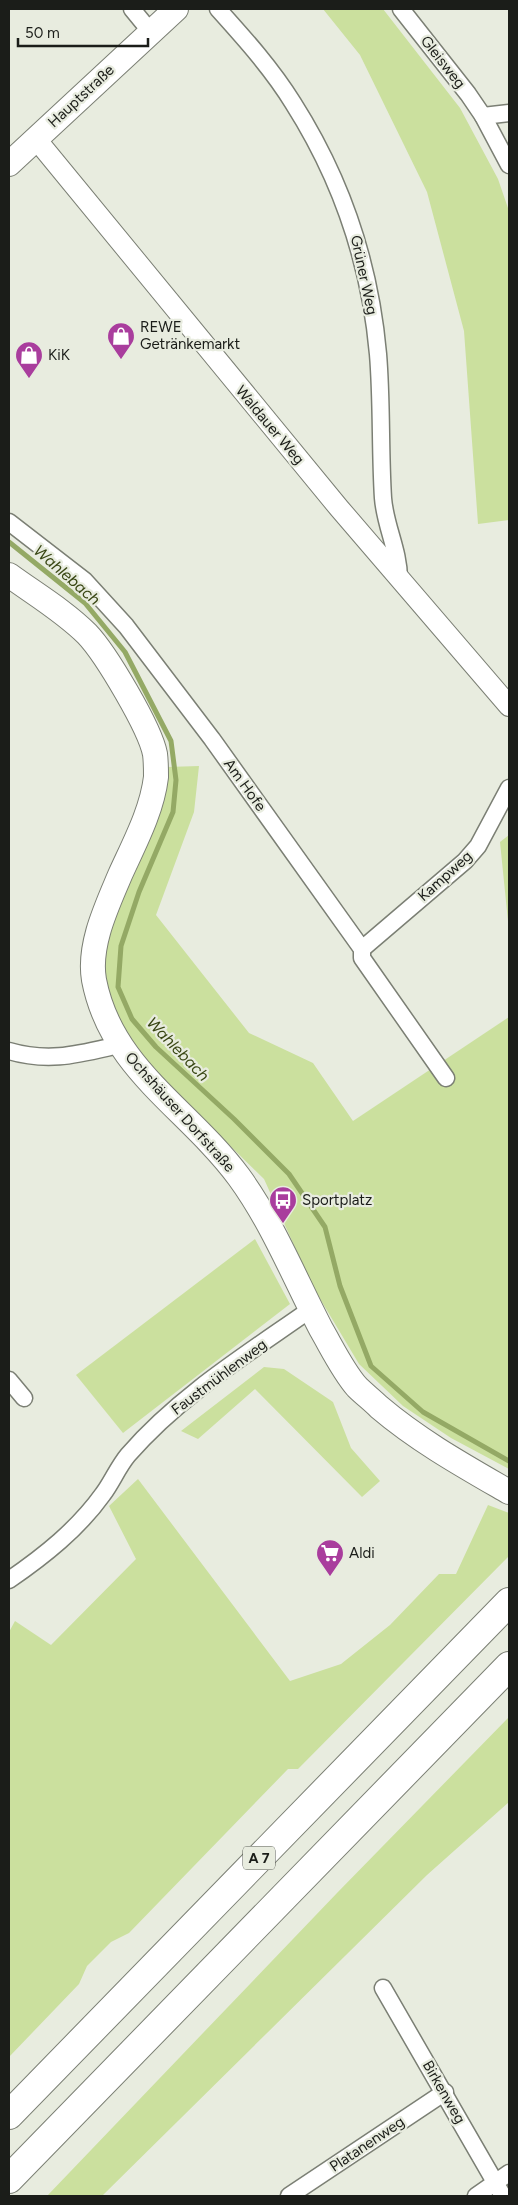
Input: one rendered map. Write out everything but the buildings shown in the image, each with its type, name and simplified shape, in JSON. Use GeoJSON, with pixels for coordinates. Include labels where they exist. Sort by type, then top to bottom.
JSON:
{"type":"FeatureCollection","features":[{"type":"Feature","properties":{"kind":"highway","name":"A 7"},"geometry":{"type":"LineString","coordinates":[[9,2115],[509,1602]]}},
{"type":"Feature","properties":{"kind":"highway"},"geometry":{"type":"LineString","coordinates":[[9,2178],[509,1666]]}},
{"type":"Feature","properties":{"kind":"main road","name":"Hauptstraße"},"geometry":{"type":"LineString","coordinates":[[9,164],[150,31],[176,9]]}},
{"type":"Feature","properties":{"kind":"main road","name":"Ochshäuser Dorfstraße"},"geometry":{"type":"LineString","coordinates":[[9,575],[87,635],[102,654],[132,704],[148,734],[155,755],[156,777],[150,802],[107,905],[95,951],[93,975],[99,1001],[107,1023],[119,1045],[139,1070],[219,1152],[240,1178],[258,1207],[332,1348],[357,1387],[397,1422],[436,1449],[509,1492]]}},
{"type":"Feature","properties":{"kind":"street"},"geometry":{"type":"LineString","coordinates":[[132,9],[150,31]]}},
{"type":"Feature","properties":{"kind":"street","name":"Grüner Weg"},"geometry":{"type":"LineString","coordinates":[[218,9],[268,67],[293,102],[332,172],[348,210],[360,248],[369,287],[378,352],[385,513],[399,562],[399,579]]}},
{"type":"Feature","properties":{"kind":"street","name":"Gleisweg"},"geometry":{"type":"LineString","coordinates":[[402,9],[483,116],[509,165]]}},
{"type":"Feature","properties":{"kind":"street"},"geometry":{"type":"LineString","coordinates":[[483,116],[509,113]]}},
{"type":"Feature","properties":{"kind":"street","name":"Waldauer Weg"},"geometry":{"type":"LineString","coordinates":[[36,139],[158,290],[399,579],[509,706]]}},
{"type":"Feature","properties":{"kind":"street","name":"Am Hofe"},"geometry":{"type":"LineString","coordinates":[[9,522],[84,580],[126,626],[212,739],[362,949],[362,958],[446,1078]]}},
{"type":"Feature","properties":{"kind":"street","name":"Kampweg"},"geometry":{"type":"LineString","coordinates":[[362,949],[465,861],[478,846],[509,788]]}},
{"type":"Feature","properties":{"kind":"street"},"geometry":{"type":"LineString","coordinates":[[9,1051],[26,1056],[64,1058],[119,1045]]}},
{"type":"Feature","properties":{"kind":"street","name":"Faustmühlenweg"},"geometry":{"type":"LineString","coordinates":[[9,1580],[47,1554],[86,1515],[104,1494],[126,1456],[178,1406],[311,1309]]}},
{"type":"Feature","properties":{"kind":"street"},"geometry":{"type":"LineString","coordinates":[[9,1380],[24,1398]]}},
{"type":"Feature","properties":{"kind":"street","name":"Birkenweg"},"geometry":{"type":"LineString","coordinates":[[383,1988],[445,2092],[499,2189]]}},
{"type":"Feature","properties":{"kind":"street","name":"Platanenweg"},"geometry":{"type":"LineString","coordinates":[[289,2196],[445,2092]]}},
{"type":"Feature","properties":{"kind":"street"},"geometry":{"type":"LineString","coordinates":[[476,2196],[499,2189],[509,2173]]}},
{"type":"Feature","properties":{"kind":"green space"},"geometry":{"type":"Polygon","coordinates":[[[323,9],[383,9],[460,108],[498,179],[509,211],[509,520],[478,524],[464,331],[427,192],[360,55],[323,9]]]}},
{"type":"Feature","properties":{"kind":"green space"},"geometry":{"type":"Polygon","coordinates":[[[199,766],[194,812],[156,915],[249,1033],[313,1063],[353,1121],[509,1017],[509,1469],[451,1438],[403,1406],[359,1364],[313,1287],[264,1179],[159,1076],[130,1042],[107,1004],[104,969],[106,929],[167,767],[199,766]]]}},
{"type":"Feature","properties":{"kind":"green space"},"geometry":{"type":"Polygon","coordinates":[[[509,835],[509,931],[500,842],[509,835]]]}},
{"type":"Feature","properties":{"kind":"green space"},"geometry":{"type":"Polygon","coordinates":[[[255,1239],[290,1304],[123,1433],[76,1375],[255,1239]]]}},
{"type":"Feature","properties":{"kind":"green space"},"geometry":{"type":"Polygon","coordinates":[[[264,1367],[284,1369],[333,1402],[351,1448],[380,1481],[362,1497],[255,1389],[198,1439],[181,1431],[264,1367]]]}},
{"type":"Feature","properties":{"kind":"green space"},"geometry":{"type":"Polygon","coordinates":[[[138,1479],[290,1681],[341,1664],[390,1625],[439,1574],[456,1574],[488,1505],[509,1513],[509,1556],[298,1769],[288,1769],[129,1933],[111,1942],[87,1966],[79,1984],[9,2057],[9,1632],[15,1621],[51,1645],[136,1559],[109,1506],[138,1479]]]}},
{"type":"Feature","properties":{"kind":"green space"},"geometry":{"type":"Polygon","coordinates":[[[509,1717],[509,1802],[427,1875],[102,2196],[47,2196],[337,1893],[509,1717]]]}},
{"type":"Feature","properties":{"kind":"waterway","name":"Wahlebach"},"geometry":{"type":"LineString","coordinates":[[9,542],[85,603],[125,652],[171,741],[176,780],[173,812],[139,892],[121,946],[118,987],[132,1019],[156,1047],[234,1119],[289,1174],[325,1227],[340,1286],[371,1366],[423,1412],[509,1461]]}},
{"type":"Feature","properties":{"kind":"place","name":"REWE Getränkemarkt"},"geometry":{"type":"Point","coordinates":[121,360]}},
{"type":"Feature","properties":{"kind":"place","name":"KiK"},"geometry":{"type":"Point","coordinates":[29,379]}},
{"type":"Feature","properties":{"kind":"place","name":"Sportplatz"},"geometry":{"type":"Point","coordinates":[283,1224]}},
{"type":"Feature","properties":{"kind":"place","name":"Aldi"},"geometry":{"type":"Point","coordinates":[330,1577]}}]}
